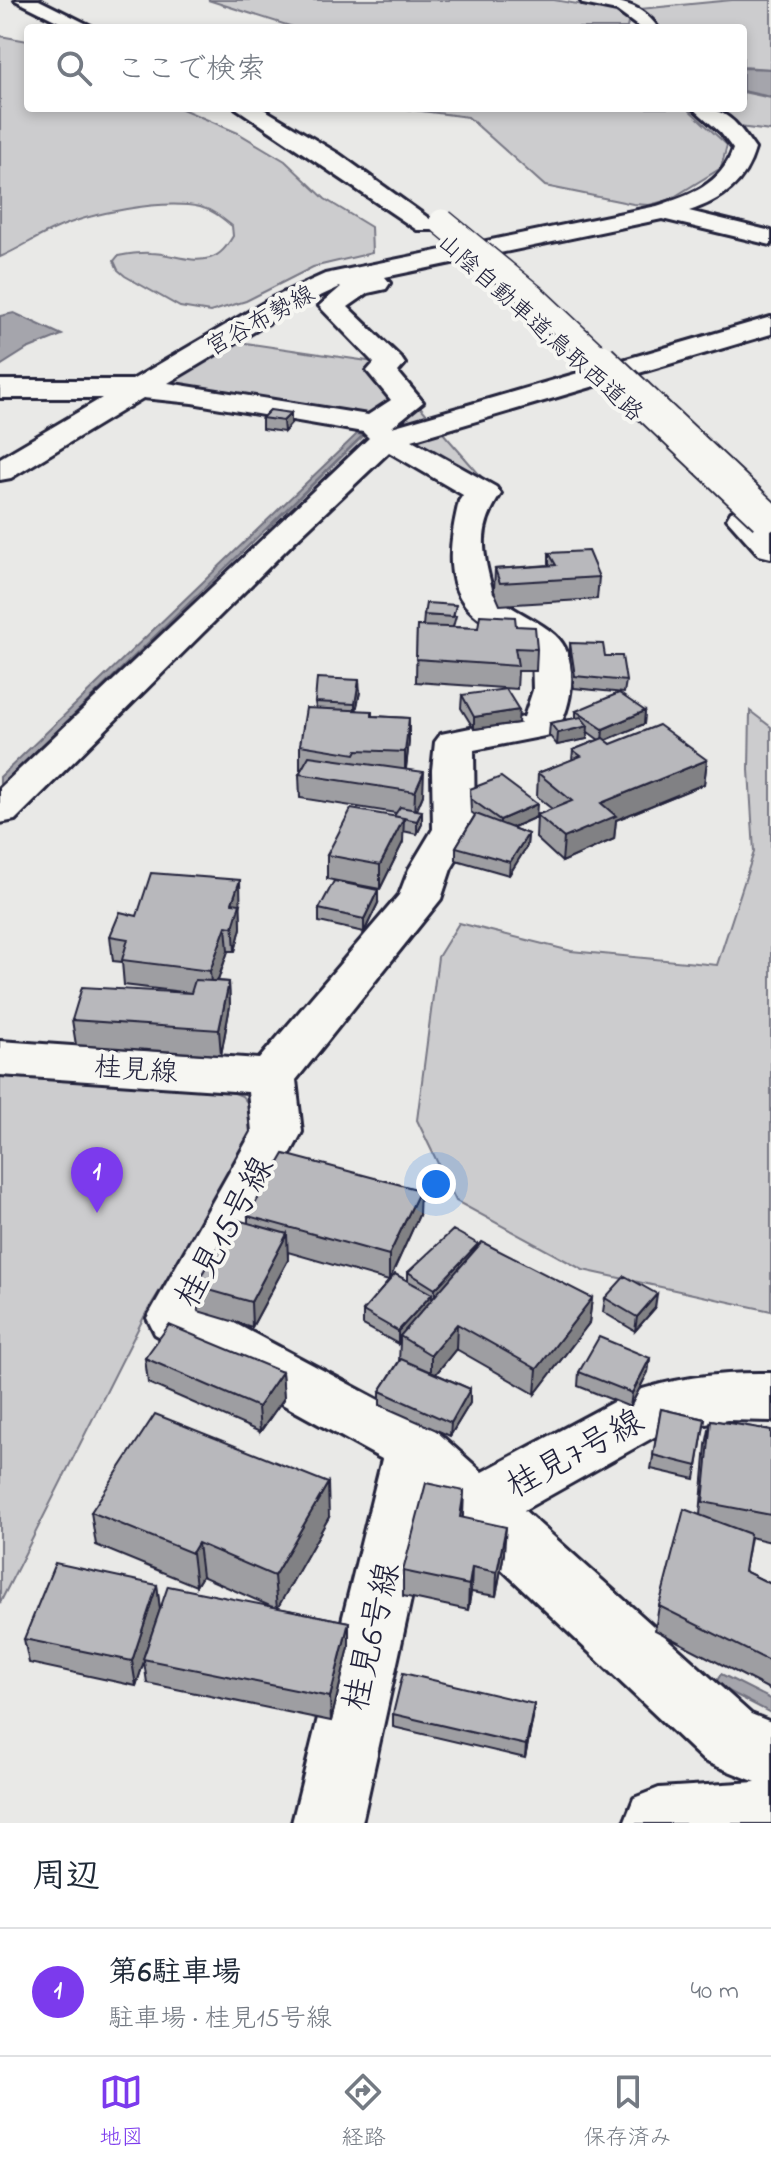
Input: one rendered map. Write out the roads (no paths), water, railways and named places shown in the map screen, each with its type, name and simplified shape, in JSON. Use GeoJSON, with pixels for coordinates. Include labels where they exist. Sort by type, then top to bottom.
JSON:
{"type":"FeatureCollection","features":[{"type":"Feature","properties":{"kind":"main road"},"geometry":{"type":"LineString","coordinates":[[24,0],[77,24]]}},
{"type":"Feature","properties":{"kind":"main road"},"geometry":{"type":"LineString","coordinates":[[41,0],[94,24]]}},
{"type":"Feature","properties":{"kind":"main road"},"geometry":{"type":"LineString","coordinates":[[589,0],[624,8],[643,17],[647,24]]}},
{"type":"Feature","properties":{"kind":"main road","name":"山陰自動車道;鳥取西道路"},"geometry":{"type":"LineString","coordinates":[[254,112],[434,224]]}},
{"type":"Feature","properties":{"kind":"main road","name":"山陰自動車道;鳥取西道路"},"geometry":{"type":"LineString","coordinates":[[273,112],[434,224],[763,527]]}},
{"type":"Feature","properties":{"kind":"main road","name":"宮谷布勢線"},"geometry":{"type":"LineString","coordinates":[[0,471],[281,304],[334,280],[668,214],[703,199],[722,188],[741,163],[746,133],[711,112]]}},
{"type":"Feature","properties":{"kind":"main road"},"geometry":{"type":"LineString","coordinates":[[0,811],[272,545],[408,402],[381,371],[391,364],[332,306],[359,287],[430,270],[562,253],[668,214],[771,238]]}},
{"type":"Feature","properties":{"kind":"main road"},"geometry":{"type":"LineString","coordinates":[[379,432],[771,325]]}},
{"type":"Feature","properties":{"kind":"main road"},"geometry":{"type":"LineString","coordinates":[[0,389],[139,389],[208,397],[379,432],[485,494],[475,501],[465,549],[476,596],[489,609],[543,643],[550,653],[552,690],[541,726],[455,742],[452,770],[454,829],[430,869],[419,899],[271,1077]]}},
{"type":"Feature","properties":{"kind":"main road","name":"桂見線"},"geometry":{"type":"LineString","coordinates":[[0,1058],[271,1077]]}},
{"type":"Feature","properties":{"kind":"main road","name":"桂見15号線"},"geometry":{"type":"LineString","coordinates":[[271,1077],[277,1132],[175,1318],[414,1448],[728,1738],[771,1755]]}},
{"type":"Feature","properties":{"kind":"main road","name":"桂見7号線"},"geometry":{"type":"LineString","coordinates":[[475,1506],[651,1410],[727,1396],[771,1397]]}},
{"type":"Feature","properties":{"kind":"main road","name":"桂見6号線"},"geometry":{"type":"LineString","coordinates":[[327,1823],[414,1448]]}},
{"type":"Feature","properties":{"kind":"main road"},"geometry":{"type":"LineString","coordinates":[[659,1823],[771,1816]]}},
{"type":"Feature","properties":{"kind":"place","name":"第6駐車場"},"geometry":{"type":"Point","coordinates":[97,1213]}}]}
